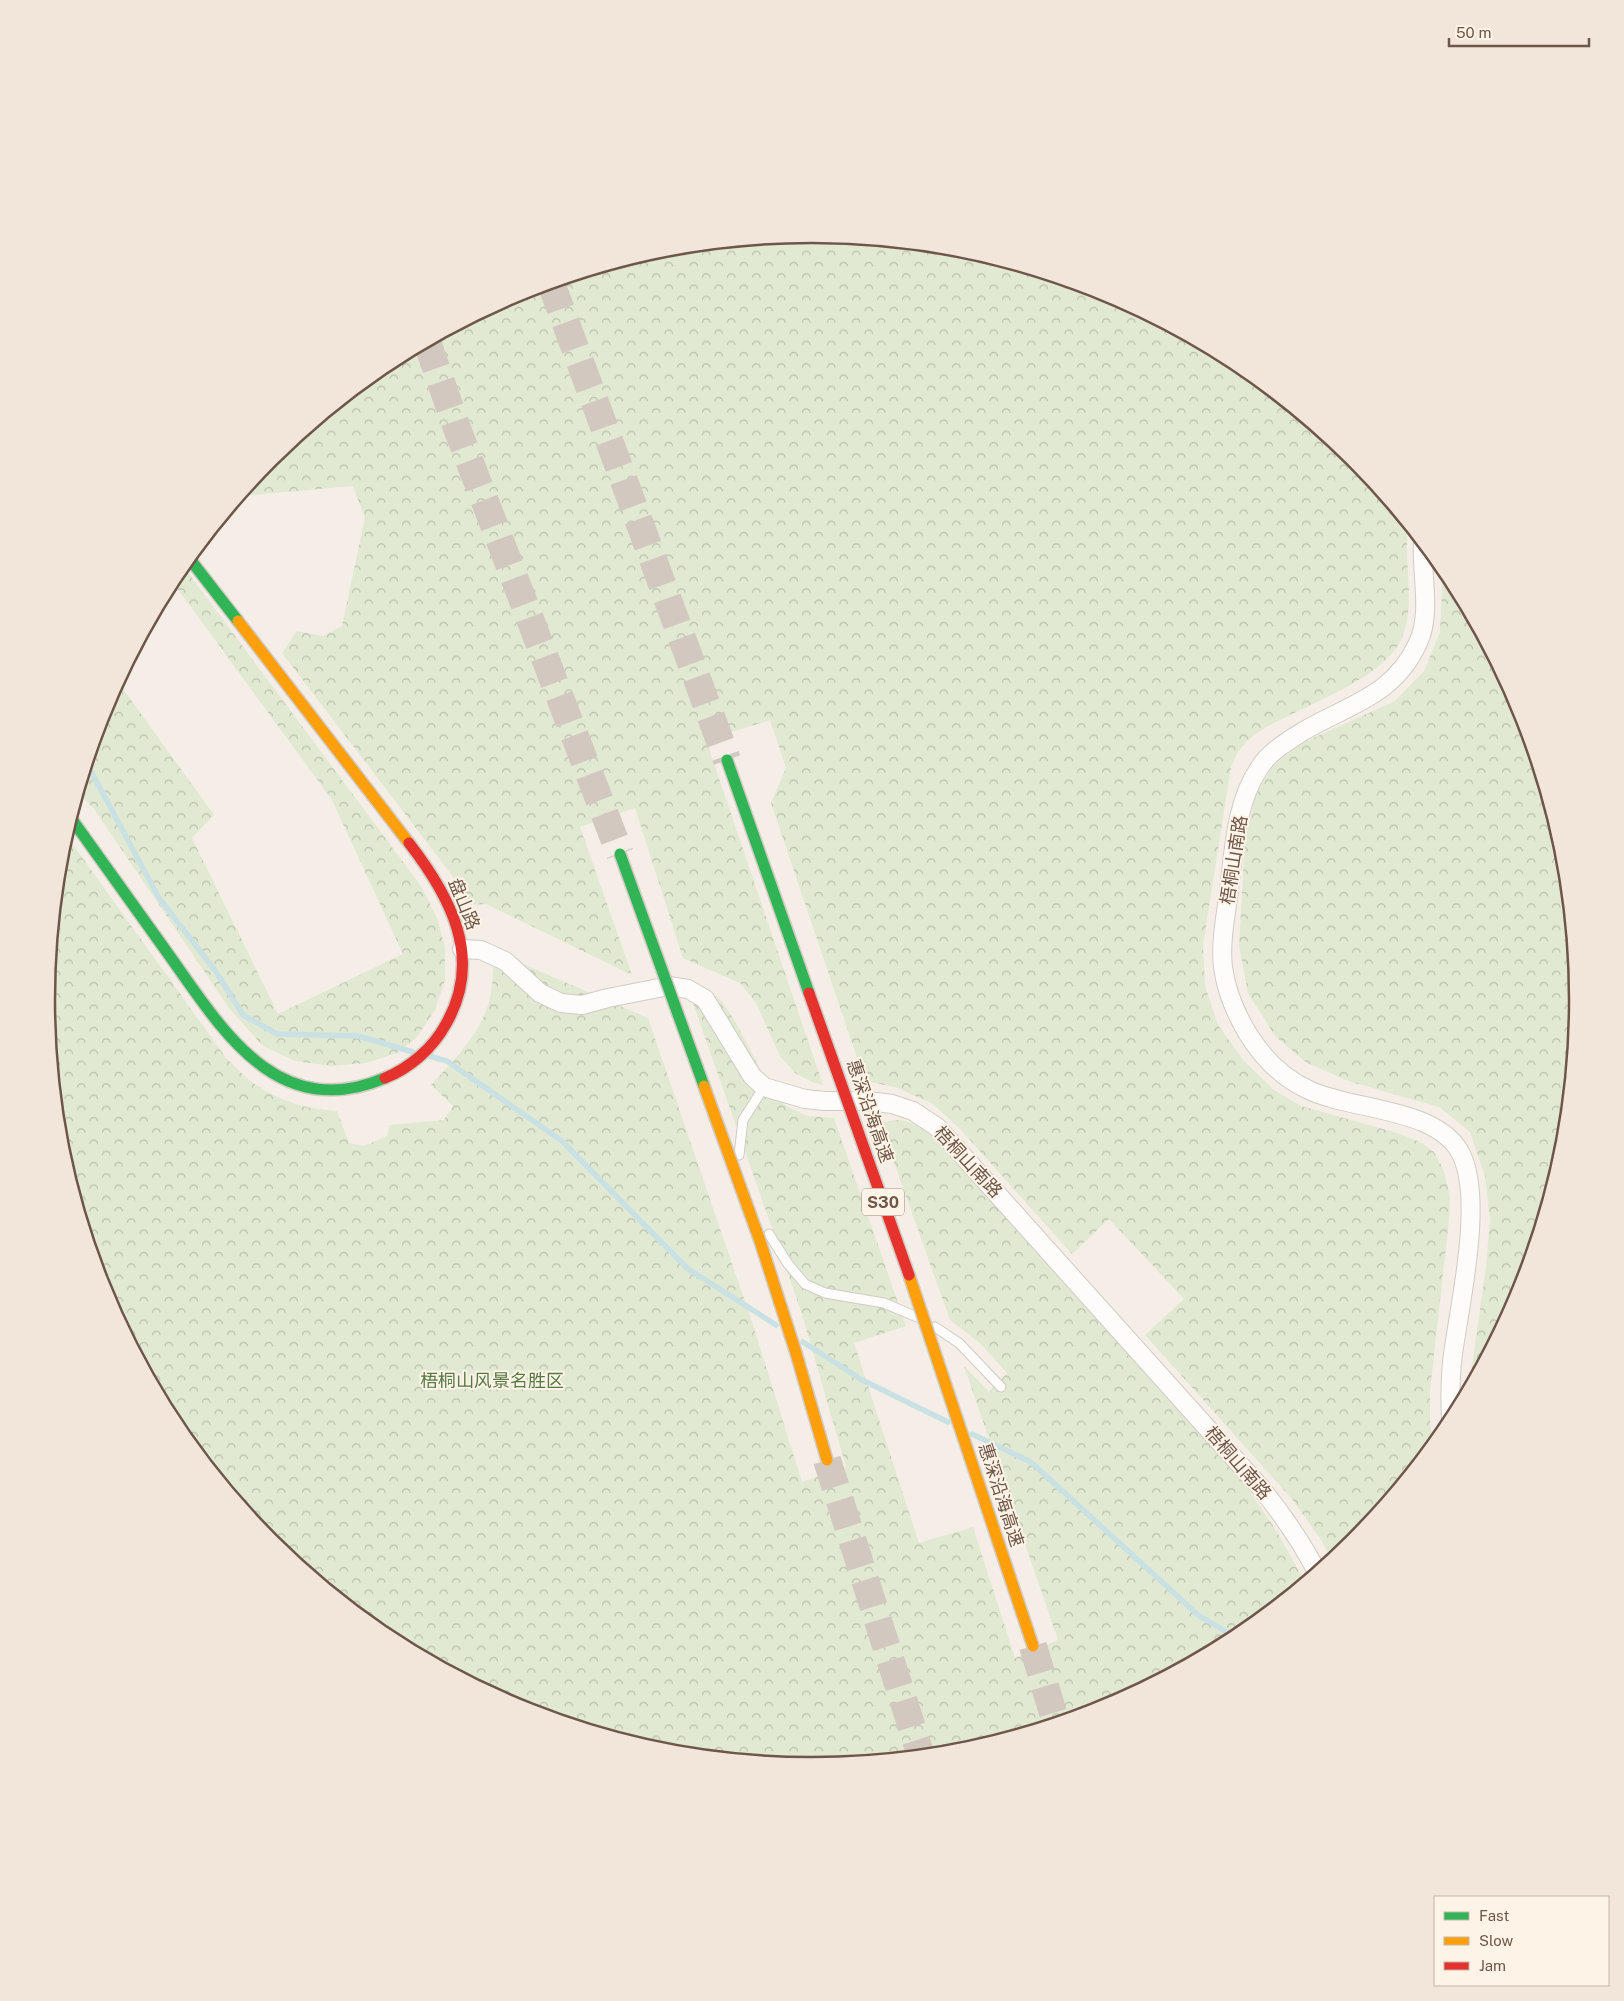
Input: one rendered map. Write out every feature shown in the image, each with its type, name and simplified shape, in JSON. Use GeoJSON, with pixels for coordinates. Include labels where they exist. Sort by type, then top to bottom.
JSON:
{"type":"FeatureCollection","features":[{"type":"Feature","properties":{"kind":"main road","name":"盘山路"},"geometry":{"type":"LineString","coordinates":[[76,825],[222,1028],[256,1063],[281,1079],[305,1089],[330,1092],[354,1090],[376,1083],[397,1074],[412,1064],[438,1038],[454,1011],[462,981],[462,948],[452,913],[441,889],[421,858],[194,564]]}},
{"type":"Feature","properties":{"kind":"main road","name":"惠深沿海高速"},"geometry":{"type":"LineString","coordinates":[[728,760],[929,1332],[1033,1646]]}},
{"type":"Feature","properties":{"kind":"main road"},"geometry":{"type":"LineString","coordinates":[[620,854],[760,1241],[796,1353],[827,1460]]}},
{"type":"Feature","properties":{"kind":"street","name":"梧桐山南路"},"geometry":{"type":"LineString","coordinates":[[1423,555],[1424,618],[1420,640],[1407,663],[1393,680],[1373,696],[1302,732],[1278,749],[1260,766],[1247,791],[1237,826],[1223,936],[1223,967],[1230,996],[1241,1022],[1255,1045],[1291,1081],[1311,1092],[1421,1121],[1440,1129],[1453,1141],[1462,1157],[1469,1180],[1470,1205],[1464,1282],[1453,1358],[1451,1405]]}},
{"type":"Feature","properties":{"kind":"street"},"geometry":{"type":"LineString","coordinates":[[462,948],[481,950],[505,961],[540,993],[561,1003],[582,1005],[670,986],[688,989],[705,999],[752,1076],[764,1087]]}},
{"type":"Feature","properties":{"kind":"street","name":"梧桐山南路"},"geometry":{"type":"LineString","coordinates":[[764,1087],[798,1097],[824,1101],[868,1101],[892,1104],[913,1111],[937,1127],[1261,1488],[1304,1546],[1314,1567]]}},
{"type":"Feature","properties":{"kind":"lane"},"geometry":{"type":"LineString","coordinates":[[764,1087],[743,1120],[739,1150],[742,1181],[753,1207],[788,1264],[805,1284],[825,1293],[884,1303],[927,1322],[959,1343],[1001,1387]]}},
{"type":"Feature","properties":{"kind":"green space"},"geometry":{"type":"Polygon","coordinates":[[[812,243],[862,245],[960,258],[1008,269],[1102,301],[1147,322],[1233,371],[1311,431],[1381,501],[1407,533],[1409,598],[1406,626],[1401,640],[1393,653],[1366,676],[1260,731],[1240,749],[1231,767],[1203,945],[1205,986],[1218,1025],[1244,1061],[1274,1090],[1301,1106],[1397,1133],[1418,1141],[1434,1152],[1444,1171],[1450,1197],[1430,1391],[1430,1424],[1432,1434],[1413,1461],[1381,1500],[1328,1554],[1292,1499],[1145,1335],[1184,1299],[1109,1219],[1072,1254],[959,1128],[933,1104],[895,1087],[865,1081],[771,803],[786,768],[770,720],[706,740],[823,1085],[812,1082],[795,1073],[780,1056],[756,1003],[740,983],[683,958],[635,808],[580,827],[632,975],[486,904],[468,905],[451,874],[282,653],[297,631],[323,636],[342,626],[365,518],[353,486],[248,495],[313,431],[391,371],[477,322],[522,301],[616,269],[664,258],[762,245],[812,243]]]}},
{"type":"Feature","properties":{"kind":"green space"},"geometry":{"type":"Polygon","coordinates":[[[188,573],[421,886],[437,918],[445,947],[445,980],[435,1010],[416,1038],[397,1053],[366,1063],[331,1066],[295,1061],[263,1046],[229,1008],[94,809],[83,797],[95,757],[123,689],[214,815],[192,838],[278,1014],[403,954],[332,800],[178,589],[188,573]]]}},
{"type":"Feature","properties":{"kind":"green space"},"geometry":{"type":"Polygon","coordinates":[[[1442,581],[1468,622],[1491,666],[1529,757],[1543,805],[1563,902],[1569,1000],[1563,1099],[1543,1196],[1529,1244],[1511,1290],[1471,1373],[1486,1267],[1490,1219],[1485,1176],[1470,1132],[1439,1107],[1351,1082],[1307,1063],[1275,1036],[1248,993],[1239,945],[1245,841],[1255,797],[1272,767],[1298,745],[1395,701],[1424,671],[1440,632],[1442,581]]]}},
{"type":"Feature","properties":{"kind":"green space","name":"梧桐山风景名胜区"},"geometry":{"type":"Polygon","coordinates":[[[72,844],[227,1059],[253,1083],[272,1095],[304,1106],[337,1111],[349,1143],[364,1146],[387,1136],[390,1125],[444,1120],[453,1106],[431,1085],[466,1045],[481,1023],[490,998],[495,952],[648,1018],[753,1325],[802,1482],[846,1467],[801,1311],[688,989],[702,991],[718,997],[735,1021],[770,1088],[786,1106],[807,1116],[834,1118],[906,1326],[854,1343],[919,1543],[973,1527],[1015,1658],[1058,1640],[964,1366],[989,1392],[1007,1373],[981,1344],[950,1320],[880,1123],[899,1120],[915,1125],[935,1139],[953,1157],[1240,1477],[1276,1530],[1302,1577],[1233,1630],[1147,1679],[1102,1700],[1008,1732],[960,1743],[911,1751],[862,1756],[812,1758],[762,1756],[664,1743],[616,1732],[522,1700],[433,1656],[391,1630],[313,1570],[243,1500],[211,1461],[156,1379],[133,1335],[113,1290],[95,1244],[81,1196],[61,1099],[55,1000],[57,951],[61,902],[72,844]]]}},
{"type":"Feature","properties":{"kind":"waterway"},"geometry":{"type":"LineString","coordinates":[[91,771],[159,898],[217,973],[243,1015],[277,1034],[358,1036],[413,1052]]}},
{"type":"Feature","properties":{"kind":"waterway"},"geometry":{"type":"LineString","coordinates":[[429,1056],[447,1061],[562,1141],[688,1269],[776,1325]]}},
{"type":"Feature","properties":{"kind":"waterway"},"geometry":{"type":"LineString","coordinates":[[803,1342],[862,1380],[948,1422]]}},
{"type":"Feature","properties":{"kind":"waterway"},"geometry":{"type":"LineString","coordinates":[[972,1434],[1031,1462],[1198,1615],[1228,1633]]}},
{"type":"Feature","properties":{"kind":"tunnel"},"geometry":{"type":"LineString","coordinates":[[553,290],[727,760]]}},
{"type":"Feature","properties":{"kind":"tunnel"},"geometry":{"type":"LineString","coordinates":[[429,348],[458,431],[620,854]]}},
{"type":"Feature","properties":{"kind":"tunnel"},"geometry":{"type":"LineString","coordinates":[[827,1460],[919,1750]]}},
{"type":"Feature","properties":{"kind":"tunnel"},"geometry":{"type":"LineString","coordinates":[[1033,1646],[1054,1717]]}},
{"type":"Feature","properties":{"kind":"traffic: fast"},"geometry":{"type":"LineString","coordinates":[[194,564],[238,621]]}},
{"type":"Feature","properties":{"kind":"traffic: fast"},"geometry":{"type":"LineString","coordinates":[[727,760],[809,993]]}},
{"type":"Feature","properties":{"kind":"traffic: fast"},"geometry":{"type":"LineString","coordinates":[[76,825],[206,1007],[229,1035],[253,1059],[281,1078],[311,1088],[346,1089],[385,1078]]}},
{"type":"Feature","properties":{"kind":"traffic: fast"},"geometry":{"type":"LineString","coordinates":[[620,854],[704,1086]]}},
{"type":"Feature","properties":{"kind":"traffic: slow"},"geometry":{"type":"LineString","coordinates":[[238,621],[409,843]]}},
{"type":"Feature","properties":{"kind":"traffic: slow"},"geometry":{"type":"LineString","coordinates":[[704,1086],[760,1241],[796,1353],[827,1460]]}},
{"type":"Feature","properties":{"kind":"traffic: slow"},"geometry":{"type":"LineString","coordinates":[[909,1275],[1033,1646]]}},
{"type":"Feature","properties":{"kind":"traffic: jam"},"geometry":{"type":"LineString","coordinates":[[385,1078],[412,1063],[428,1049],[441,1033],[457,999],[462,975],[462,952],[449,906],[424,863],[409,843]]}},
{"type":"Feature","properties":{"kind":"traffic: jam"},"geometry":{"type":"LineString","coordinates":[[809,993],[909,1275]]}}]}
